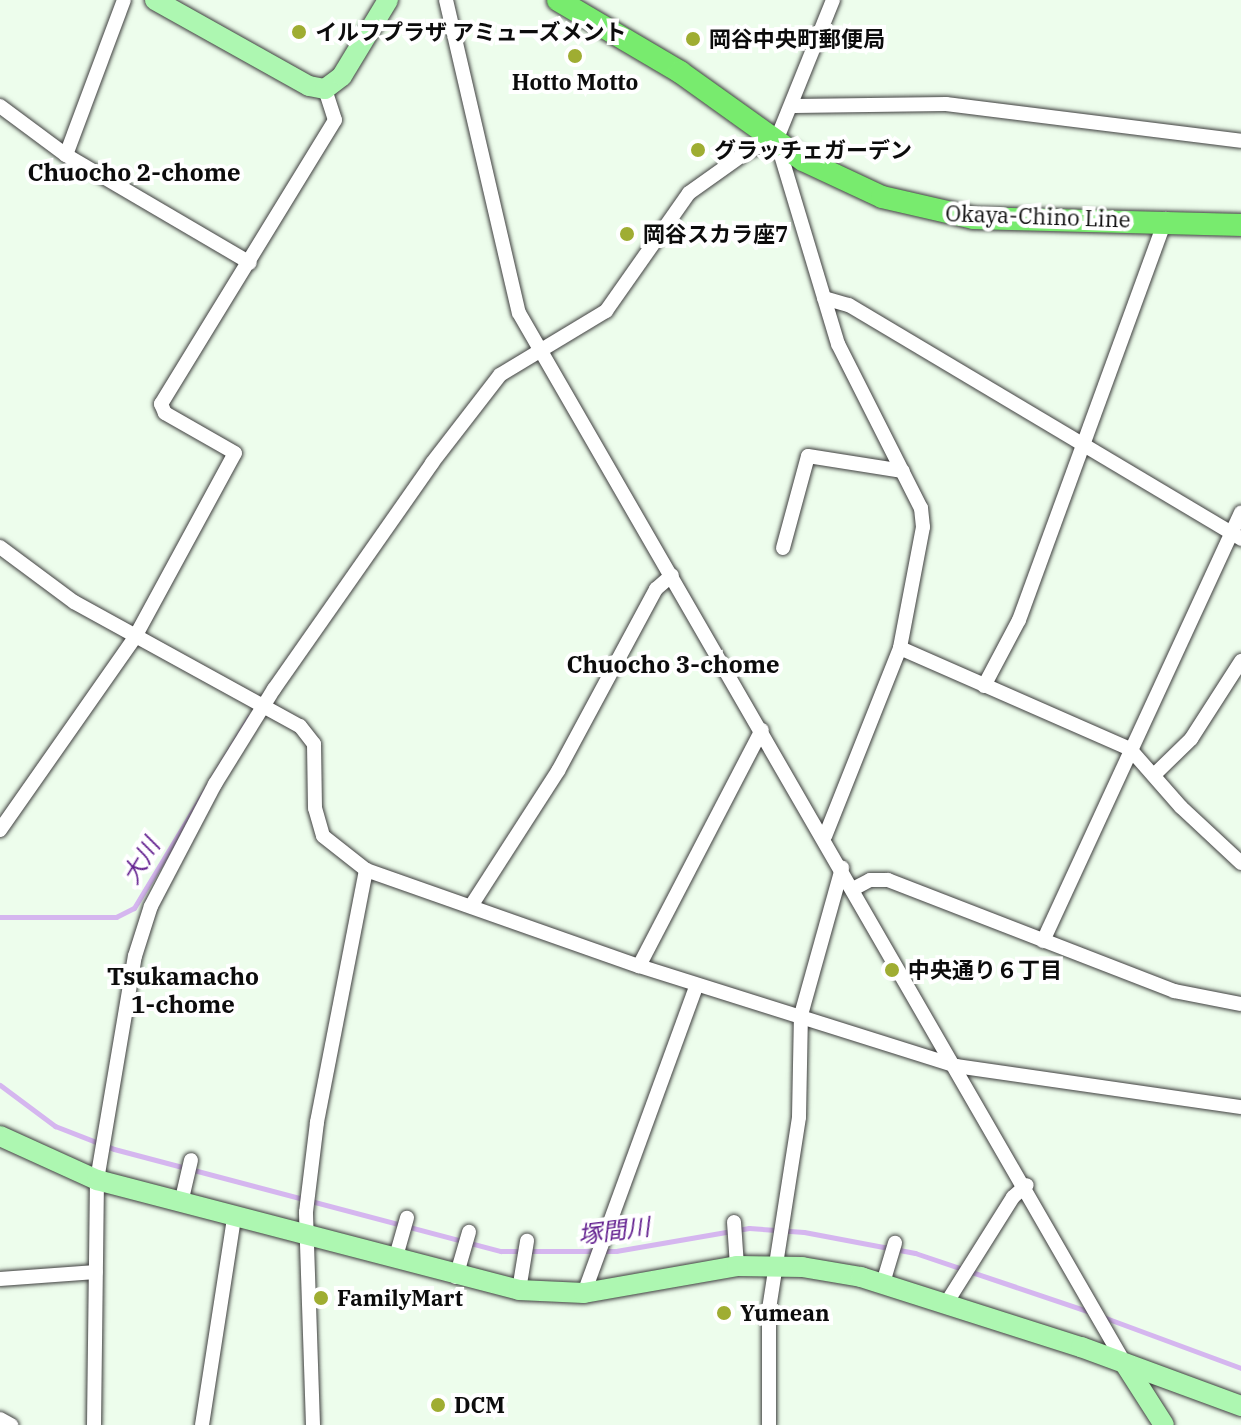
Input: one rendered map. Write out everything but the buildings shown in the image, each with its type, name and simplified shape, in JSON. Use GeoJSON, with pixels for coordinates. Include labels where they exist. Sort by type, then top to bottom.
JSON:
{"type":"FeatureCollection","features":[{"type":"Feature","properties":{"kind":"main road","name":"Okaya-Chino Line"},"geometry":{"type":"LineString","coordinates":[[558,0],[680,72],[831,176],[928,211],[974,218],[1166,219],[1241,225]]}},
{"type":"Feature","properties":{"kind":"street"},"geometry":{"type":"LineString","coordinates":[[66,155],[123,0]]}},
{"type":"Feature","properties":{"kind":"street"},"geometry":{"type":"LineString","coordinates":[[155,0],[309,86],[325,89],[342,76],[388,0]]}},
{"type":"Feature","properties":{"kind":"street"},"geometry":{"type":"LineString","coordinates":[[446,0],[496,232],[519,313],[1027,1185],[1125,1364],[1164,1425]]}},
{"type":"Feature","properties":{"kind":"street"},"geometry":{"type":"LineString","coordinates":[[94,1425],[97,1180],[135,956],[151,906],[215,784],[265,704],[432,463],[500,375],[606,311],[689,193],[748,151],[776,141],[794,106],[833,0]]}},
{"type":"Feature","properties":{"kind":"street"},"geometry":{"type":"LineString","coordinates":[[0,830],[135,637],[235,453],[165,413],[161,404],[335,120],[325,89]]}},
{"type":"Feature","properties":{"kind":"street"},"geometry":{"type":"LineString","coordinates":[[794,106],[946,104],[1241,141]]}},
{"type":"Feature","properties":{"kind":"street"},"geometry":{"type":"LineString","coordinates":[[0,106],[66,155],[250,263]]}},
{"type":"Feature","properties":{"kind":"street"},"geometry":{"type":"LineString","coordinates":[[776,141],[824,298],[851,374],[921,508],[923,527],[900,648],[825,836]]}},
{"type":"Feature","properties":{"kind":"street"},"geometry":{"type":"LineString","coordinates":[[984,686],[1019,620],[1166,219]]}},
{"type":"Feature","properties":{"kind":"street"},"geometry":{"type":"LineString","coordinates":[[824,298],[849,305],[1237,537]]}},
{"type":"Feature","properties":{"kind":"street"},"geometry":{"type":"LineString","coordinates":[[783,548],[808,456],[903,471]]}},
{"type":"Feature","properties":{"kind":"street"},"geometry":{"type":"LineString","coordinates":[[1043,941],[1130,749],[1237,537],[1241,513]]}},
{"type":"Feature","properties":{"kind":"street"},"geometry":{"type":"LineString","coordinates":[[0,547],[74,602],[265,704],[300,726],[314,744],[317,822],[334,848],[366,870],[639,966],[956,1066],[1241,1107]]}},
{"type":"Feature","properties":{"kind":"street"},"geometry":{"type":"LineString","coordinates":[[471,906],[558,771],[656,589],[672,575]]}},
{"type":"Feature","properties":{"kind":"street"},"geometry":{"type":"LineString","coordinates":[[900,648],[1130,749],[1241,863]]}},
{"type":"Feature","properties":{"kind":"street"},"geometry":{"type":"LineString","coordinates":[[1154,775],[1191,739],[1241,661]]}},
{"type":"Feature","properties":{"kind":"street"},"geometry":{"type":"LineString","coordinates":[[639,966],[762,730]]}},
{"type":"Feature","properties":{"kind":"street"},"geometry":{"type":"LineString","coordinates":[[769,1425],[769,1309],[785,1231],[799,1117],[801,1015],[842,868]]}},
{"type":"Feature","properties":{"kind":"street"},"geometry":{"type":"LineString","coordinates":[[313,1425],[306,1212],[317,1122],[366,870]]}},
{"type":"Feature","properties":{"kind":"street"},"geometry":{"type":"LineString","coordinates":[[853,889],[870,880],[888,880],[1174,991],[1241,1004]]}},
{"type":"Feature","properties":{"kind":"street"},"geometry":{"type":"LineString","coordinates":[[584,1293],[591,1266],[697,985]]}},
{"type":"Feature","properties":{"kind":"street"},"geometry":{"type":"LineString","coordinates":[[0,1136],[97,1180],[456,1277],[519,1290],[584,1293],[737,1256],[777,1266],[883,1283],[947,1302],[1241,1406]]}},
{"type":"Feature","properties":{"kind":"street"},"geometry":{"type":"LineString","coordinates":[[181,1203],[191,1160]]}},
{"type":"Feature","properties":{"kind":"street"},"geometry":{"type":"LineString","coordinates":[[947,1302],[1013,1197],[1027,1185]]}},
{"type":"Feature","properties":{"kind":"street"},"geometry":{"type":"LineString","coordinates":[[202,1425],[234,1218]]}},
{"type":"Feature","properties":{"kind":"street"},"geometry":{"type":"LineString","coordinates":[[395,1260],[407,1218]]}},
{"type":"Feature","properties":{"kind":"street"},"geometry":{"type":"LineString","coordinates":[[734,1222],[737,1256]]}},
{"type":"Feature","properties":{"kind":"street"},"geometry":{"type":"LineString","coordinates":[[456,1277],[469,1232]]}},
{"type":"Feature","properties":{"kind":"street"},"geometry":{"type":"LineString","coordinates":[[519,1290],[527,1241]]}},
{"type":"Feature","properties":{"kind":"street"},"geometry":{"type":"LineString","coordinates":[[883,1283],[895,1243]]}},
{"type":"Feature","properties":{"kind":"street"},"geometry":{"type":"LineString","coordinates":[[0,1279],[96,1272]]}},
{"type":"Feature","properties":{"kind":"street"},"geometry":{"type":"LineString","coordinates":[[0,1419],[11,1425]]}},
{"type":"Feature","properties":{"kind":"waterway","name":"大川"},"geometry":{"type":"LineString","coordinates":[[0,917],[116,917],[134,908],[249,717]]}},
{"type":"Feature","properties":{"kind":"waterway","name":"塚間川"},"geometry":{"type":"LineString","coordinates":[[0,1085],[55,1126],[114,1149],[501,1251],[616,1251],[749,1228],[804,1232],[915,1253],[1090,1312]]}},
{"type":"Feature","properties":{"kind":"waterway","name":"塚間川"},"geometry":{"type":"LineString","coordinates":[[1103,1317],[1241,1368]]}},
{"type":"Feature","properties":{"kind":"place","name":"イルフプラザ アミューズメント"},"geometry":{"type":"Point","coordinates":[299,32]}},
{"type":"Feature","properties":{"kind":"place","name":"岡谷中央町郵便局"},"geometry":{"type":"Point","coordinates":[693,39]}},
{"type":"Feature","properties":{"kind":"place","name":"Hotto Motto"},"geometry":{"type":"Point","coordinates":[575,56]}},
{"type":"Feature","properties":{"kind":"place","name":"グラッチェガーデン"},"geometry":{"type":"Point","coordinates":[698,150]}},
{"type":"Feature","properties":{"kind":"place","name":"岡谷スカラ座7"},"geometry":{"type":"Point","coordinates":[627,234]}},
{"type":"Feature","properties":{"kind":"place","name":"中央通り６丁目"},"geometry":{"type":"Point","coordinates":[892,970]}},
{"type":"Feature","properties":{"kind":"place","name":"FamilyMart"},"geometry":{"type":"Point","coordinates":[321,1298]}},
{"type":"Feature","properties":{"kind":"place","name":"Yumean"},"geometry":{"type":"Point","coordinates":[724,1313]}},
{"type":"Feature","properties":{"kind":"place","name":"DCM"},"geometry":{"type":"Point","coordinates":[438,1405]}},
{"type":"Feature","properties":{"kind":"district","name":"Chuocho 2-chome"},"geometry":{"type":"Point","coordinates":[134,173]}},
{"type":"Feature","properties":{"kind":"district","name":"Chuocho 3-chome"},"geometry":{"type":"Point","coordinates":[673,665]}},
{"type":"Feature","properties":{"kind":"district","name":"Tsukamacho 1-chome"},"geometry":{"type":"Point","coordinates":[183,991]}}]}
